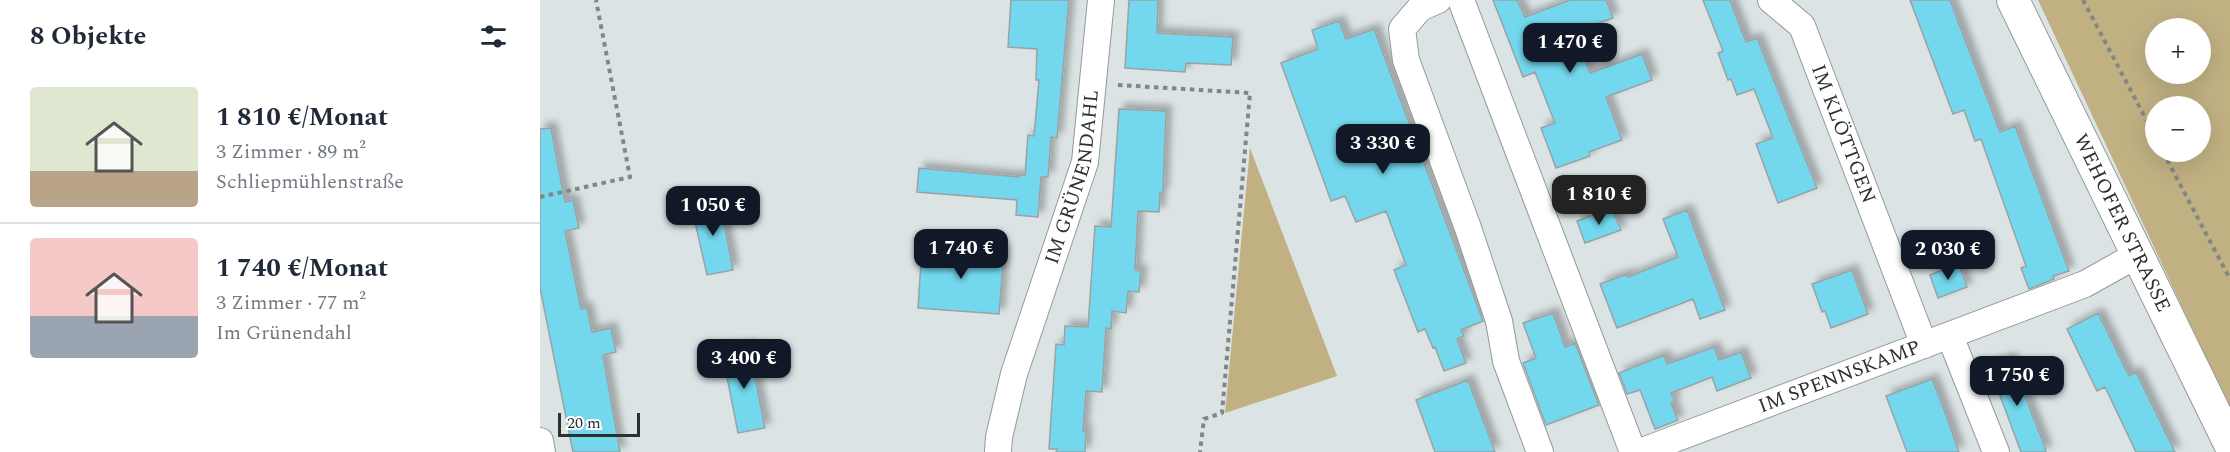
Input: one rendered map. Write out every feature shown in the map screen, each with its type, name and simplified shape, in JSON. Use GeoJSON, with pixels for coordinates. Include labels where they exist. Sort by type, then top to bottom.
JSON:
{"type":"FeatureCollection","features":[{"type":"Feature","properties":{"kind":"street","name":"IM GRÜNENDAHL"},"geometry":{"type":"LineString","coordinates":[[998,452],[999,437],[1014,374],[1085,162],[1101,0]]}},
{"type":"Feature","properties":{"kind":"street"},"geometry":{"type":"LineString","coordinates":[[1438,0],[1420,8],[1402,29],[1406,60],[1468,228],[1499,321],[1506,361],[1540,452]]}},
{"type":"Feature","properties":{"kind":"street"},"geometry":{"type":"LineString","coordinates":[[1461,0],[1633,452]]}},
{"type":"Feature","properties":{"kind":"street","name":"IM KLÖTTGEN"},"geometry":{"type":"LineString","coordinates":[[1771,0],[1802,26],[1924,345]]}},
{"type":"Feature","properties":{"kind":"street","name":"WEHOFER STRASSE"},"geometry":{"type":"LineString","coordinates":[[2013,0],[2230,444]]}},
{"type":"Feature","properties":{"kind":"street","name":"IM SPENNSKAMP"},"geometry":{"type":"LineString","coordinates":[[1640,452],[2085,284],[2137,255]]}},
{"type":"Feature","properties":{"kind":"street"},"geometry":{"type":"LineString","coordinates":[[1950,336],[1996,452]]}},
{"type":"Feature","properties":{"kind":"street"},"geometry":{"type":"LineString","coordinates":[[540,441],[542,452]]}},
{"type":"Feature","properties":{"kind":"path"},"geometry":{"type":"LineString","coordinates":[[540,197],[630,177],[596,0]]}},
{"type":"Feature","properties":{"kind":"path"},"geometry":{"type":"LineString","coordinates":[[2083,0],[2145,117]]}},
{"type":"Feature","properties":{"kind":"path"},"geometry":{"type":"LineString","coordinates":[[1092,83],[1250,93],[1222,413],[1204,419],[1200,452]]}},
{"type":"Feature","properties":{"kind":"path"},"geometry":{"type":"LineString","coordinates":[[2168,162],[2230,279]]}},
{"type":"Feature","properties":{"kind":"shaded area"},"geometry":{"type":"Polygon","coordinates":[[[2038,0],[2230,0],[2230,409],[2038,0]]]}},
{"type":"Feature","properties":{"kind":"shaded area"},"geometry":{"type":"Polygon","coordinates":[[[1250,148],[1337,376],[1225,413],[1250,148]]]}},
{"type":"Feature","properties":{"kind":"building"},"geometry":{"type":"Polygon","coordinates":[[[1011,0],[1069,0],[1057,138],[1051,137],[1048,177],[1041,177],[1038,217],[1016,215],[1017,200],[917,192],[919,168],[1019,177],[1019,175],[1025,175],[1028,135],[1034,136],[1039,80],[1036,80],[1037,49],[1008,47],[1011,0]]]}},
{"type":"Feature","properties":{"kind":"building"},"geometry":{"type":"Polygon","coordinates":[[[1129,0],[1158,0],[1157,33],[1233,37],[1231,65],[1186,63],[1185,72],[1125,68],[1129,0]]]}},
{"type":"Feature","properties":{"kind":"building"},"geometry":{"type":"Polygon","coordinates":[[[1493,0],[1517,0],[1525,17],[1570,0],[1606,0],[1613,18],[1574,32],[1590,73],[1642,54],[1652,80],[1606,97],[1622,140],[1589,152],[1590,156],[1556,168],[1541,128],[1555,123],[1535,72],[1523,77],[1493,0]]]}},
{"type":"Feature","properties":{"kind":"building"},"geometry":{"type":"Polygon","coordinates":[[[1703,0],[1730,0],[1746,42],[1757,38],[1817,188],[1778,203],[1756,144],[1773,138],[1754,89],[1737,95],[1731,79],[1728,80],[1718,53],[1723,51],[1703,0]]]}},
{"type":"Feature","properties":{"kind":"building"},"geometry":{"type":"Polygon","coordinates":[[[1910,0],[1950,0],[2000,132],[2015,126],[2069,271],[2053,276],[2054,279],[2029,289],[2021,268],[2026,266],[1981,139],[1975,141],[1964,110],[1953,114],[1910,0]]]}},
{"type":"Feature","properties":{"kind":"building"},"geometry":{"type":"Polygon","coordinates":[[[1339,21],[1346,39],[1374,29],[1483,321],[1461,330],[1464,336],[1457,339],[1466,363],[1444,371],[1425,329],[1418,332],[1394,270],[1406,265],[1386,211],[1356,222],[1345,196],[1331,201],[1281,63],[1318,49],[1312,30],[1339,21]]]}},
{"type":"Feature","properties":{"kind":"building"},"geometry":{"type":"Polygon","coordinates":[[[1119,109],[1166,111],[1163,193],[1160,193],[1159,212],[1138,211],[1135,270],[1141,271],[1139,292],[1128,291],[1126,313],[1112,311],[1111,329],[1106,328],[1102,392],[1086,391],[1083,431],[1086,431],[1085,452],[1056,452],[1057,449],[1049,449],[1056,344],[1064,345],[1065,326],[1088,327],[1095,226],[1111,227],[1119,109]]]}},
{"type":"Feature","properties":{"kind":"building"},"geometry":{"type":"Polygon","coordinates":[[[551,128],[565,202],[573,200],[579,228],[565,231],[581,309],[587,308],[592,332],[611,328],[616,352],[603,355],[620,452],[573,452],[540,288],[540,129],[551,128]]]}},
{"type":"Feature","properties":{"kind":"building"},"geometry":{"type":"Polygon","coordinates":[[[720,202],[733,270],[707,275],[691,204],[720,202]]]}},
{"type":"Feature","properties":{"kind":"building"},"geometry":{"type":"Polygon","coordinates":[[[1612,208],[1621,230],[1585,243],[1577,221],[1612,208]]]}},
{"type":"Feature","properties":{"kind":"building"},"geometry":{"type":"Polygon","coordinates":[[[1687,210],[1725,310],[1700,319],[1693,299],[1617,328],[1600,284],[1627,274],[1628,277],[1678,257],[1663,219],[1687,210]]]}},
{"type":"Feature","properties":{"kind":"building"},"geometry":{"type":"Polygon","coordinates":[[[922,247],[1004,252],[999,314],[918,308],[922,247]]]}},
{"type":"Feature","properties":{"kind":"building"},"geometry":{"type":"Polygon","coordinates":[[[1959,264],[1967,287],[1938,298],[1930,275],[1959,264]]]}},
{"type":"Feature","properties":{"kind":"building"},"geometry":{"type":"Polygon","coordinates":[[[1852,270],[1868,314],[1831,328],[1825,311],[1822,312],[1812,284],[1852,270]]]}},
{"type":"Feature","properties":{"kind":"building"},"geometry":{"type":"Polygon","coordinates":[[[1553,313],[1565,347],[1575,343],[1599,405],[1546,425],[1523,363],[1536,358],[1523,323],[1553,313]]]}},
{"type":"Feature","properties":{"kind":"building"},"geometry":{"type":"Polygon","coordinates":[[[2098,313],[2129,376],[2136,372],[2175,452],[2136,452],[2105,387],[2097,391],[2067,329],[2098,313]]]}},
{"type":"Feature","properties":{"kind":"building"},"geometry":{"type":"Polygon","coordinates":[[[749,346],[765,428],[738,433],[722,352],[749,346]]]}},
{"type":"Feature","properties":{"kind":"building"},"geometry":{"type":"Polygon","coordinates":[[[1714,347],[1719,360],[1741,352],[1751,378],[1717,391],[1712,377],[1671,393],[1675,401],[1671,403],[1678,420],[1655,429],[1640,390],[1627,394],[1619,373],[1664,355],[1667,364],[1714,347]]]}},
{"type":"Feature","properties":{"kind":"building"},"geometry":{"type":"Polygon","coordinates":[[[2010,358],[2046,452],[2021,452],[1989,366],[2010,358]]]}},
{"type":"Feature","properties":{"kind":"building"},"geometry":{"type":"Polygon","coordinates":[[[1932,379],[1959,452],[1907,452],[1886,396],[1932,379]]]}},
{"type":"Feature","properties":{"kind":"building"},"geometry":{"type":"Polygon","coordinates":[[[1468,380],[1495,452],[1435,452],[1416,400],[1468,380]]]}}]}
